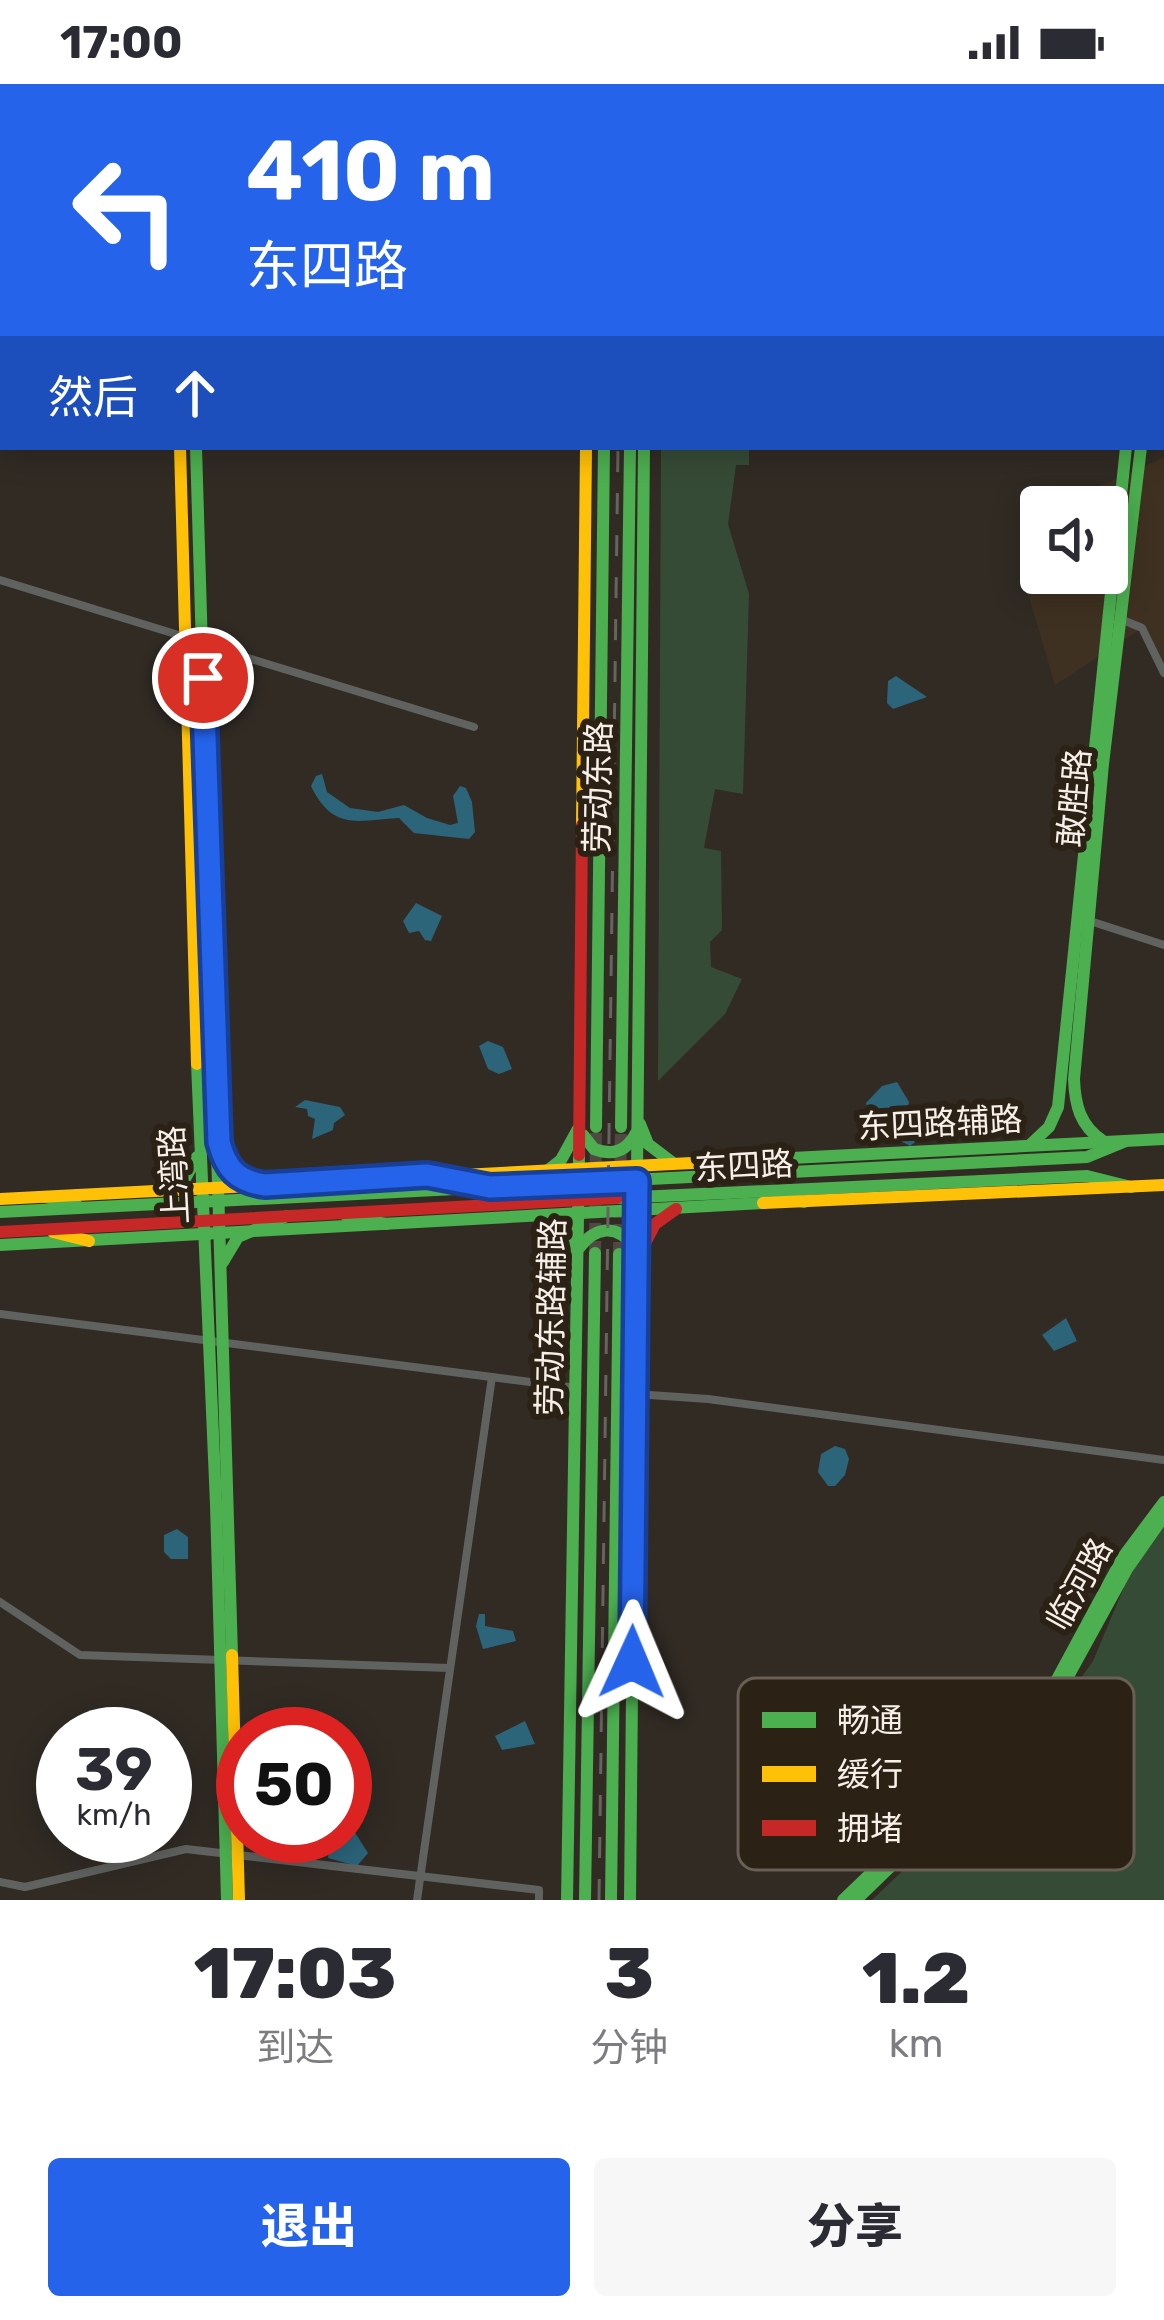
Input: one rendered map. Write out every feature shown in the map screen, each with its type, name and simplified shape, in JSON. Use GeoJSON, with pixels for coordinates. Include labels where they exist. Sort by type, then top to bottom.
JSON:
{"type":"FeatureCollection","features":[{"type":"Feature","properties":{"kind":"main road","name":"上湾路"},"geometry":{"type":"LineString","coordinates":[[180,450],[199,1142],[215,1341],[226,1707]]}},
{"type":"Feature","properties":{"kind":"main road","name":"上湾路"},"geometry":{"type":"LineString","coordinates":[[196,450],[219,1142],[220,1277],[215,1341]]}},
{"type":"Feature","properties":{"kind":"main road","name":"劳动东路辅路"},"geometry":{"type":"LineString","coordinates":[[567,1900],[578,1388],[586,450]]}},
{"type":"Feature","properties":{"kind":"main road","name":"劳动东路"},"geometry":{"type":"LineString","coordinates":[[596,1127],[604,450]]}},
{"type":"Feature","properties":{"kind":"main road","name":"劳动东路"},"geometry":{"type":"LineString","coordinates":[[621,1127],[630,450]]}},
{"type":"Feature","properties":{"kind":"main road"},"geometry":{"type":"LineString","coordinates":[[630,1900],[644,450]]}},
{"type":"Feature","properties":{"kind":"main road","name":"敢胜路"},"geometry":{"type":"LineString","coordinates":[[1031,1144],[1049,1127],[1058,1107],[1126,450]]}},
{"type":"Feature","properties":{"kind":"main road","name":"敢胜路"},"geometry":{"type":"LineString","coordinates":[[1106,1142],[1084,1124],[1074,1091],[1103,764],[1141,450]]}},
{"type":"Feature","properties":{"kind":"main road"},"geometry":{"type":"LineString","coordinates":[[638,1111],[648,1144],[662,1158],[682,1165]]}},
{"type":"Feature","properties":{"kind":"main road"},"geometry":{"type":"LineString","coordinates":[[580,1120],[594,1149],[611,1154],[629,1146],[638,1130]]}},
{"type":"Feature","properties":{"kind":"main road"},"geometry":{"type":"LineString","coordinates":[[511,1186],[555,1167],[569,1150],[580,1120]]}},
{"type":"Feature","properties":{"kind":"main road","name":"东四路辅路"},"geometry":{"type":"LineString","coordinates":[[637,1174],[682,1165],[1164,1139]]}},
{"type":"Feature","properties":{"kind":"main road","name":"东四路"},"geometry":{"type":"LineString","coordinates":[[0,1212],[220,1195],[511,1186],[637,1174],[676,1180],[1087,1157],[1126,1141]]}},
{"type":"Feature","properties":{"kind":"main road"},"geometry":{"type":"LineString","coordinates":[[137,1205],[167,1192],[189,1174],[199,1142]]}},
{"type":"Feature","properties":{"kind":"main road"},"geometry":{"type":"LineString","coordinates":[[219,1142],[238,1178],[265,1185]]}},
{"type":"Feature","properties":{"kind":"main road"},"geometry":{"type":"LineString","coordinates":[[744,1161],[796,1172]]}},
{"type":"Feature","properties":{"kind":"main road"},"geometry":{"type":"LineString","coordinates":[[220,1195],[265,1185],[437,1176],[543,1173],[580,1177]]}},
{"type":"Feature","properties":{"kind":"main road"},"geometry":{"type":"LineString","coordinates":[[437,1176],[490,1187]]}},
{"type":"Feature","properties":{"kind":"main road","name":"东四路"},"geometry":{"type":"LineString","coordinates":[[0,1232],[220,1226],[287,1216],[579,1207],[719,1194],[1087,1176],[1131,1187]]}},
{"type":"Feature","properties":{"kind":"main road"},"geometry":{"type":"LineString","coordinates":[[676,1180],[665,1190],[680,1201],[804,1202],[1164,1185]]}},
{"type":"Feature","properties":{"kind":"main road"},"geometry":{"type":"LineString","coordinates":[[0,1198],[167,1192],[202,1196]]}},
{"type":"Feature","properties":{"kind":"main road"},"geometry":{"type":"LineString","coordinates":[[755,1192],[804,1202]]}},
{"type":"Feature","properties":{"kind":"main road"},"geometry":{"type":"LineString","coordinates":[[45,1197],[91,1208]]}},
{"type":"Feature","properties":{"kind":"main road"},"geometry":{"type":"LineString","coordinates":[[636,1274],[647,1234],[680,1201]]}},
{"type":"Feature","properties":{"kind":"main road"},"geometry":{"type":"LineString","coordinates":[[220,1226],[253,1230],[386,1224],[531,1216],[579,1207]]}},
{"type":"Feature","properties":{"kind":"main road"},"geometry":{"type":"LineString","coordinates":[[326,1214],[386,1224]]}},
{"type":"Feature","properties":{"kind":"main road"},"geometry":{"type":"LineString","coordinates":[[220,1277],[232,1242],[287,1216]]}},
{"type":"Feature","properties":{"kind":"main road"},"geometry":{"type":"LineString","coordinates":[[531,1216],[565,1229],[579,1256]]}},
{"type":"Feature","properties":{"kind":"main road"},"geometry":{"type":"LineString","coordinates":[[0,1245],[162,1237],[204,1226]]}},
{"type":"Feature","properties":{"kind":"main road"},"geometry":{"type":"LineString","coordinates":[[579,1256],[597,1229],[612,1228],[632,1242],[637,1256]]}},
{"type":"Feature","properties":{"kind":"main road"},"geometry":{"type":"LineString","coordinates":[[44,1229],[88,1241]]}},
{"type":"Feature","properties":{"kind":"main road"},"geometry":{"type":"LineString","coordinates":[[162,1237],[190,1245],[206,1269]]}},
{"type":"Feature","properties":{"kind":"main road"},"geometry":{"type":"LineString","coordinates":[[585,1900],[595,1253]]}},
{"type":"Feature","properties":{"kind":"main road"},"geometry":{"type":"LineString","coordinates":[[610,1900],[619,1254]]}},
{"type":"Feature","properties":{"kind":"main road","name":"临河路"},"geometry":{"type":"LineString","coordinates":[[1058,1678],[1123,1557],[1164,1502]]}},
{"type":"Feature","properties":{"kind":"main road","name":"临河路"},"geometry":{"type":"LineString","coordinates":[[1067,1678],[1127,1569],[1164,1516]]}},
{"type":"Feature","properties":{"kind":"main road","name":"上湾路"},"geometry":{"type":"LineString","coordinates":[[227,1900],[229,1863]]}},
{"type":"Feature","properties":{"kind":"main road","name":"上湾路"},"geometry":{"type":"LineString","coordinates":[[232,1863],[239,1900]]}},
{"type":"Feature","properties":{"kind":"main road","name":"临河路"},"geometry":{"type":"LineString","coordinates":[[843,1900],[874,1870]]}},
{"type":"Feature","properties":{"kind":"main road","name":"临河路"},"geometry":{"type":"LineString","coordinates":[[856,1900],[887,1870]]}},
{"type":"Feature","properties":{"kind":"street"},"geometry":{"type":"LineString","coordinates":[[0,580],[187,638]]}},
{"type":"Feature","properties":{"kind":"street"},"geometry":{"type":"LineString","coordinates":[[1123,620],[1142,628],[1164,673]]}},
{"type":"Feature","properties":{"kind":"street"},"geometry":{"type":"LineString","coordinates":[[202,644],[474,727]]}},
{"type":"Feature","properties":{"kind":"street"},"geometry":{"type":"LineString","coordinates":[[1090,921],[1164,945]]}},
{"type":"Feature","properties":{"kind":"street"},"geometry":{"type":"LineString","coordinates":[[0,1314],[578,1388]]}},
{"type":"Feature","properties":{"kind":"street"},"geometry":{"type":"LineString","coordinates":[[417,1900],[492,1377]]}},
{"type":"Feature","properties":{"kind":"street"},"geometry":{"type":"LineString","coordinates":[[635,1394],[708,1399],[1164,1460]]}},
{"type":"Feature","properties":{"kind":"street"},"geometry":{"type":"LineString","coordinates":[[0,1602],[80,1655],[449,1668]]}},
{"type":"Feature","properties":{"kind":"street"},"geometry":{"type":"LineString","coordinates":[[0,1882],[25,1887],[186,1849],[216,1852]]}},
{"type":"Feature","properties":{"kind":"street"},"geometry":{"type":"LineString","coordinates":[[308,1863],[539,1890],[539,1900]]}},
{"type":"Feature","properties":{"kind":"shaded area"},"geometry":{"type":"Polygon","coordinates":[[[1164,457],[1164,669],[1142,628],[1055,685],[1028,594],[1128,594],[1128,486],[1100,486],[1164,457]]]}},
{"type":"Feature","properties":{"kind":"green space"},"geometry":{"type":"Polygon","coordinates":[[[661,450],[749,450],[749,465],[736,465],[728,524],[749,594],[743,794],[715,789],[704,848],[721,851],[722,930],[710,942],[711,967],[742,979],[725,1014],[658,1081],[661,450]]]}},
{"type":"Feature","properties":{"kind":"green space"},"geometry":{"type":"Polygon","coordinates":[[[1164,1524],[1164,1900],[872,1900],[904,1870],[1134,1870],[1134,1678],[1081,1678],[1093,1661],[1127,1580],[1164,1524]]]}},
{"type":"Feature","properties":{"kind":"water"},"geometry":{"type":"Polygon","coordinates":[[[896,676],[927,697],[893,709],[887,703],[888,681],[896,676]]]}},
{"type":"Feature","properties":{"kind":"water"},"geometry":{"type":"Polygon","coordinates":[[[322,774],[327,792],[350,808],[378,812],[404,805],[450,825],[458,823],[453,796],[460,786],[466,788],[475,832],[469,839],[414,833],[399,818],[359,821],[338,817],[319,801],[311,786],[322,774]]]}},
{"type":"Feature","properties":{"kind":"water"},"geometry":{"type":"Polygon","coordinates":[[[416,903],[442,916],[431,941],[419,931],[409,933],[403,921],[416,903]]]}},
{"type":"Feature","properties":{"kind":"water"},"geometry":{"type":"Polygon","coordinates":[[[488,1041],[503,1047],[512,1069],[499,1074],[488,1069],[479,1046],[488,1041]]]}},
{"type":"Feature","properties":{"kind":"water"},"geometry":{"type":"Polygon","coordinates":[[[897,1082],[909,1102],[903,1126],[915,1142],[910,1146],[877,1124],[866,1103],[882,1086],[897,1082]]]}},
{"type":"Feature","properties":{"kind":"water"},"geometry":{"type":"Polygon","coordinates":[[[305,1100],[340,1107],[345,1115],[333,1130],[312,1139],[315,1119],[307,1109],[295,1107],[305,1100]]]}},
{"type":"Feature","properties":{"kind":"water"},"geometry":{"type":"Polygon","coordinates":[[[1066,1318],[1077,1341],[1054,1351],[1042,1335],[1066,1318]]]}},
{"type":"Feature","properties":{"kind":"water"},"geometry":{"type":"Polygon","coordinates":[[[835,1446],[845,1449],[849,1459],[845,1475],[835,1486],[828,1486],[818,1472],[821,1454],[835,1446]]]}},
{"type":"Feature","properties":{"kind":"water"},"geometry":{"type":"Polygon","coordinates":[[[177,1529],[188,1537],[188,1559],[171,1559],[164,1552],[164,1535],[177,1529]]]}},
{"type":"Feature","properties":{"kind":"water"},"geometry":{"type":"Polygon","coordinates":[[[479,1614],[485,1614],[485,1626],[513,1631],[516,1641],[483,1649],[476,1626],[479,1614]]]}},
{"type":"Feature","properties":{"kind":"water"},"geometry":{"type":"Polygon","coordinates":[[[525,1721],[535,1744],[502,1750],[495,1736],[525,1721]]]}},
{"type":"Feature","properties":{"kind":"tunnel"},"geometry":{"type":"LineString","coordinates":[[595,1253],[596,1127]]}},
{"type":"Feature","properties":{"kind":"tunnel"},"geometry":{"type":"LineString","coordinates":[[619,1254],[621,1127]]}},
{"type":"Feature","properties":{"kind":"railway"},"geometry":{"type":"LineString","coordinates":[[599,1900],[618,450]]}},
{"type":"Feature","properties":{"kind":"traffic: fast"},"geometry":{"type":"LineString","coordinates":[[196,450],[232,1655]]}},
{"type":"Feature","properties":{"kind":"traffic: fast"},"geometry":{"type":"LineString","coordinates":[[596,1127],[604,450]]}},
{"type":"Feature","properties":{"kind":"traffic: fast"},"geometry":{"type":"LineString","coordinates":[[621,1127],[630,450]]}},
{"type":"Feature","properties":{"kind":"traffic: fast"},"geometry":{"type":"LineString","coordinates":[[630,1900],[644,450]]}},
{"type":"Feature","properties":{"kind":"traffic: fast"},"geometry":{"type":"LineString","coordinates":[[1031,1144],[1049,1127],[1058,1107],[1126,450]]}},
{"type":"Feature","properties":{"kind":"traffic: fast"},"geometry":{"type":"LineString","coordinates":[[1103,1141],[1080,1114],[1074,1079],[1103,764],[1141,450]]}},
{"type":"Feature","properties":{"kind":"traffic: fast"},"geometry":{"type":"LineString","coordinates":[[197,1064],[227,1900]]}},
{"type":"Feature","properties":{"kind":"traffic: fast"},"geometry":{"type":"LineString","coordinates":[[640,1124],[648,1144],[673,1163]]}},
{"type":"Feature","properties":{"kind":"traffic: fast"},"geometry":{"type":"LineString","coordinates":[[547,1171],[561,1160],[578,1129]]}},
{"type":"Feature","properties":{"kind":"traffic: fast"},"geometry":{"type":"LineString","coordinates":[[583,1135],[594,1149],[613,1152],[624,1148],[636,1133]]}},
{"type":"Feature","properties":{"kind":"traffic: fast"},"geometry":{"type":"LineString","coordinates":[[711,1162],[1164,1139]]}},
{"type":"Feature","properties":{"kind":"traffic: fast"},"geometry":{"type":"LineString","coordinates":[[0,1212],[1087,1157],[1126,1141]]}},
{"type":"Feature","properties":{"kind":"traffic: fast"},"geometry":{"type":"LineString","coordinates":[[222,1154],[232,1172],[250,1183]]}},
{"type":"Feature","properties":{"kind":"traffic: fast"},"geometry":{"type":"LineString","coordinates":[[567,1900],[579,1155]]}},
{"type":"Feature","properties":{"kind":"traffic: fast"},"geometry":{"type":"LineString","coordinates":[[173,1189],[183,1182],[197,1157]]}},
{"type":"Feature","properties":{"kind":"traffic: fast"},"geometry":{"type":"LineString","coordinates":[[437,1176],[475,1184]]}},
{"type":"Feature","properties":{"kind":"traffic: fast"},"geometry":{"type":"LineString","coordinates":[[617,1198],[1087,1176],[1131,1187]]}},
{"type":"Feature","properties":{"kind":"traffic: fast"},"geometry":{"type":"LineString","coordinates":[[776,1196],[804,1202]]}},
{"type":"Feature","properties":{"kind":"traffic: fast"},"geometry":{"type":"LineString","coordinates":[[45,1197],[76,1204]]}},
{"type":"Feature","properties":{"kind":"traffic: fast"},"geometry":{"type":"LineString","coordinates":[[0,1245],[763,1203]]}},
{"type":"Feature","properties":{"kind":"traffic: fast"},"geometry":{"type":"LineString","coordinates":[[223,1262],[238,1237],[287,1216]]}},
{"type":"Feature","properties":{"kind":"traffic: fast"},"geometry":{"type":"LineString","coordinates":[[347,1217],[386,1224]]}},
{"type":"Feature","properties":{"kind":"traffic: fast"},"geometry":{"type":"LineString","coordinates":[[546,1219],[569,1234],[577,1251]]}},
{"type":"Feature","properties":{"kind":"traffic: fast"},"geometry":{"type":"LineString","coordinates":[[579,1248],[592,1235],[606,1230],[634,1246]]}},
{"type":"Feature","properties":{"kind":"traffic: fast"},"geometry":{"type":"LineString","coordinates":[[585,1900],[595,1253]]}},
{"type":"Feature","properties":{"kind":"traffic: fast"},"geometry":{"type":"LineString","coordinates":[[611,1900],[619,1254]]}},
{"type":"Feature","properties":{"kind":"traffic: fast"},"geometry":{"type":"LineString","coordinates":[[1058,1678],[1123,1557],[1164,1502]]}},
{"type":"Feature","properties":{"kind":"traffic: fast"},"geometry":{"type":"LineString","coordinates":[[1067,1678],[1127,1569],[1164,1516]]}},
{"type":"Feature","properties":{"kind":"traffic: fast"},"geometry":{"type":"LineString","coordinates":[[843,1900],[874,1870]]}},
{"type":"Feature","properties":{"kind":"traffic: fast"},"geometry":{"type":"LineString","coordinates":[[856,1900],[887,1870]]}},
{"type":"Feature","properties":{"kind":"traffic: slow"},"geometry":{"type":"LineString","coordinates":[[180,450],[197,1064]]}},
{"type":"Feature","properties":{"kind":"traffic: slow"},"geometry":{"type":"LineString","coordinates":[[582,825],[586,450]]}},
{"type":"Feature","properties":{"kind":"traffic: slow"},"geometry":{"type":"LineString","coordinates":[[0,1199],[711,1162]]}},
{"type":"Feature","properties":{"kind":"traffic: slow"},"geometry":{"type":"LineString","coordinates":[[763,1203],[1164,1185]]}},
{"type":"Feature","properties":{"kind":"traffic: slow"},"geometry":{"type":"LineString","coordinates":[[53,1232],[89,1241]]}},
{"type":"Feature","properties":{"kind":"traffic: slow"},"geometry":{"type":"LineString","coordinates":[[232,1655],[239,1900]]}},
{"type":"Feature","properties":{"kind":"traffic: jam"},"geometry":{"type":"LineString","coordinates":[[579,1155],[582,825]]}},
{"type":"Feature","properties":{"kind":"traffic: jam"},"geometry":{"type":"LineString","coordinates":[[744,1161],[782,1169]]}},
{"type":"Feature","properties":{"kind":"traffic: jam"},"geometry":{"type":"LineString","coordinates":[[0,1232],[617,1198]]}},
{"type":"Feature","properties":{"kind":"traffic: jam"},"geometry":{"type":"LineString","coordinates":[[640,1253],[655,1224],[676,1209]]}},
{"type":"Feature","properties":{"kind":"route"},"geometry":{"type":"LineString","coordinates":[[203,678],[219,1142],[232,1172],[245,1182],[265,1185],[427,1175],[490,1187],[637,1181],[632,1662]]}}]}
